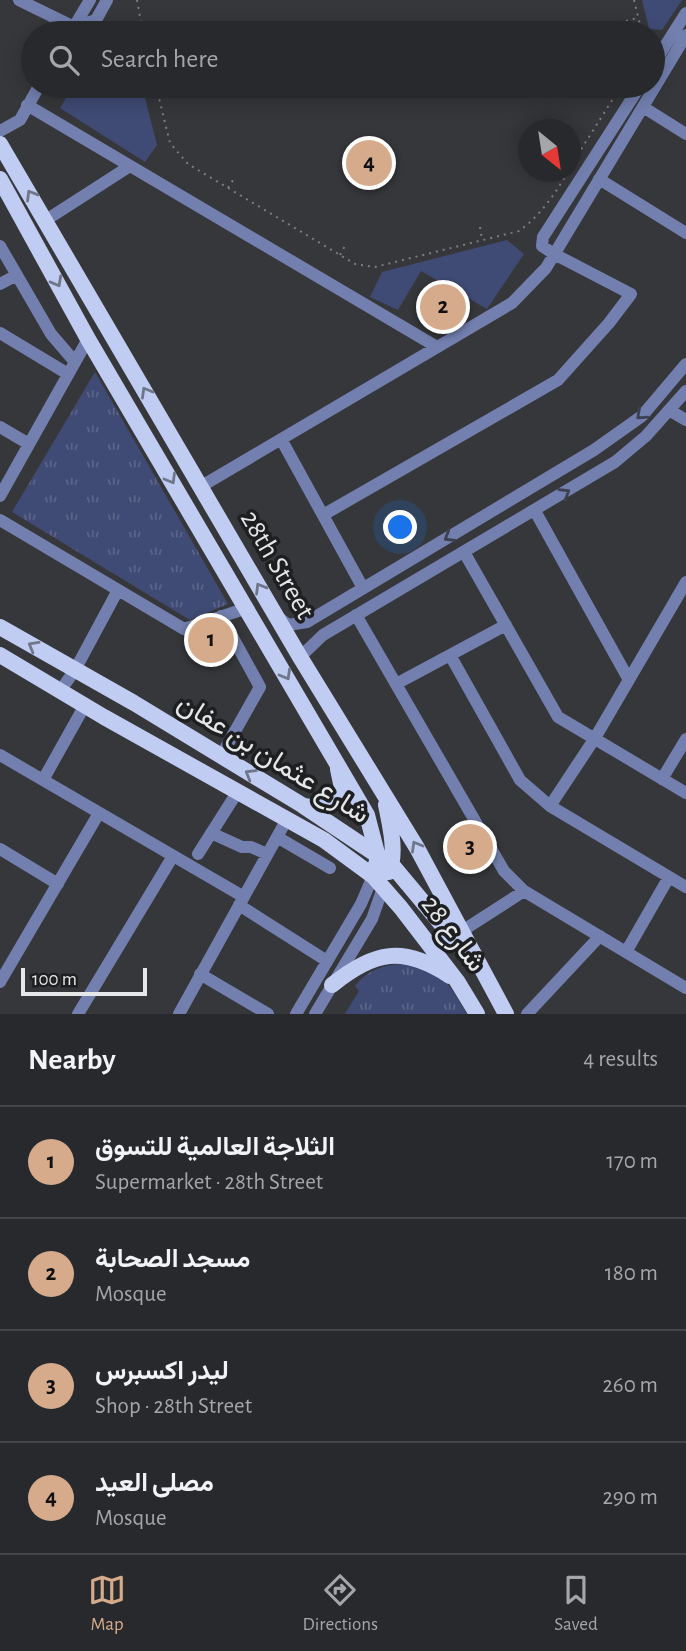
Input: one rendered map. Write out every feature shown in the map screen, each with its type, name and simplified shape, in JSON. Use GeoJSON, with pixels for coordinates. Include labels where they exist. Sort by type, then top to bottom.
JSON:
{"type":"FeatureCollection","features":[{"type":"Feature","properties":{"kind":"main road","name":"28th Street"},"geometry":{"type":"LineString","coordinates":[[0,144],[300,657],[417,848],[506,1014]]}},
{"type":"Feature","properties":{"kind":"main road","name":"28th Street"},"geometry":{"type":"LineString","coordinates":[[0,179],[88,339],[367,815],[385,861]]}},
{"type":"Feature","properties":{"kind":"main road","name":"شارع عثمان بن عفان"},"geometry":{"type":"LineString","coordinates":[[0,627],[302,805],[385,861],[485,976]]}},
{"type":"Feature","properties":{"kind":"main road","name":"شارع عثمان بن عفان"},"geometry":{"type":"LineString","coordinates":[[0,655],[324,840],[378,882]]}},
{"type":"Feature","properties":{"kind":"main road"},"geometry":{"type":"LineString","coordinates":[[302,805],[319,808],[333,802],[342,788],[335,760]]}},
{"type":"Feature","properties":{"kind":"main road"},"geometry":{"type":"LineString","coordinates":[[378,882],[391,830],[384,794]]}},
{"type":"Feature","properties":{"kind":"main road","name":"شارع 28"},"geometry":{"type":"LineString","coordinates":[[378,882],[457,981],[477,1014]]}},
{"type":"Feature","properties":{"kind":"main road"},"geometry":{"type":"LineString","coordinates":[[332,985],[352,969],[375,957],[405,955],[436,967],[457,981]]}},
{"type":"Feature","properties":{"kind":"street"},"geometry":{"type":"LineString","coordinates":[[19,0],[56,21]]}},
{"type":"Feature","properties":{"kind":"street"},"geometry":{"type":"LineString","coordinates":[[77,21],[90,0]]}},
{"type":"Feature","properties":{"kind":"street"},"geometry":{"type":"LineString","coordinates":[[94,21],[107,0]]}},
{"type":"Feature","properties":{"kind":"street"},"geometry":{"type":"LineString","coordinates":[[665,46],[686,13]]}},
{"type":"Feature","properties":{"kind":"street"},"geometry":{"type":"LineString","coordinates":[[665,70],[686,35]]}},
{"type":"Feature","properties":{"kind":"street"},"geometry":{"type":"LineString","coordinates":[[0,131],[20,120],[31,98]]}},
{"type":"Feature","properties":{"kind":"street"},"geometry":{"type":"LineString","coordinates":[[323,515],[558,380],[631,294],[542,246],[544,237],[632,98]]}},
{"type":"Feature","properties":{"kind":"street"},"geometry":{"type":"LineString","coordinates":[[200,487],[512,303],[546,268],[648,98]]}},
{"type":"Feature","properties":{"kind":"street"},"geometry":{"type":"LineString","coordinates":[[27,105],[437,347]]}},
{"type":"Feature","properties":{"kind":"street"},"geometry":{"type":"LineString","coordinates":[[643,107],[686,134]]}},
{"type":"Feature","properties":{"kind":"street"},"geometry":{"type":"LineString","coordinates":[[46,220],[130,166]]}},
{"type":"Feature","properties":{"kind":"street"},"geometry":{"type":"LineString","coordinates":[[599,179],[686,233]]}},
{"type":"Feature","properties":{"kind":"street"},"geometry":{"type":"LineString","coordinates":[[0,246],[51,334],[75,362]]}},
{"type":"Feature","properties":{"kind":"street"},"geometry":{"type":"LineString","coordinates":[[0,284],[17,275]]}},
{"type":"Feature","properties":{"kind":"street"},"geometry":{"type":"LineString","coordinates":[[0,332],[68,374]]}},
{"type":"Feature","properties":{"kind":"street"},"geometry":{"type":"LineString","coordinates":[[0,496],[88,339]]}},
{"type":"Feature","properties":{"kind":"street"},"geometry":{"type":"LineString","coordinates":[[277,616],[288,625],[307,622],[604,443],[642,416],[686,364]]}},
{"type":"Feature","properties":{"kind":"street"},"geometry":{"type":"LineString","coordinates":[[300,657],[323,635],[615,462],[646,436],[686,391]]}},
{"type":"Feature","properties":{"kind":"street"},"geometry":{"type":"LineString","coordinates":[[669,410],[686,420]]}},
{"type":"Feature","properties":{"kind":"street"},"geometry":{"type":"LineString","coordinates":[[0,427],[29,444]]}},
{"type":"Feature","properties":{"kind":"street"},"geometry":{"type":"LineString","coordinates":[[281,439],[363,588]]}},
{"type":"Feature","properties":{"kind":"street"},"geometry":{"type":"LineString","coordinates":[[535,511],[629,680]]}},
{"type":"Feature","properties":{"kind":"street"},"geometry":{"type":"LineString","coordinates":[[0,520],[184,629],[247,608]]}},
{"type":"Feature","properties":{"kind":"street"},"geometry":{"type":"LineString","coordinates":[[464,552],[558,717],[686,793]]}},
{"type":"Feature","properties":{"kind":"street"},"geometry":{"type":"LineString","coordinates":[[550,806],[595,738],[686,582]]}},
{"type":"Feature","properties":{"kind":"street"},"geometry":{"type":"LineString","coordinates":[[60,691],[75,670],[118,590]]}},
{"type":"Feature","properties":{"kind":"street"},"geometry":{"type":"LineString","coordinates":[[320,614],[318,627],[323,635]]}},
{"type":"Feature","properties":{"kind":"street"},"geometry":{"type":"LineString","coordinates":[[356,615],[504,871],[524,891],[686,988]]}},
{"type":"Feature","properties":{"kind":"street"},"geometry":{"type":"LineString","coordinates":[[221,616],[260,687],[221,757]]}},
{"type":"Feature","properties":{"kind":"street"},"geometry":{"type":"LineString","coordinates":[[396,684],[506,625]]}},
{"type":"Feature","properties":{"kind":"street"},"geometry":{"type":"LineString","coordinates":[[450,655],[520,780],[550,806],[686,887]]}},
{"type":"Feature","properties":{"kind":"street"},"geometry":{"type":"LineString","coordinates":[[43,780],[85,705]]}},
{"type":"Feature","properties":{"kind":"street"},"geometry":{"type":"LineString","coordinates":[[662,779],[686,739]]}},
{"type":"Feature","properties":{"kind":"street"},"geometry":{"type":"LineString","coordinates":[[0,755],[173,856],[327,961]]}},
{"type":"Feature","properties":{"kind":"street"},"geometry":{"type":"LineString","coordinates":[[198,854],[238,791]]}},
{"type":"Feature","properties":{"kind":"street"},"geometry":{"type":"LineString","coordinates":[[0,982],[99,813]]}},
{"type":"Feature","properties":{"kind":"street"},"geometry":{"type":"LineString","coordinates":[[179,1014],[287,819]]}},
{"type":"Feature","properties":{"kind":"street"},"geometry":{"type":"LineString","coordinates":[[211,833],[242,847],[251,847],[267,854]]}},
{"type":"Feature","properties":{"kind":"street"},"geometry":{"type":"LineString","coordinates":[[277,837],[330,869]]}},
{"type":"Feature","properties":{"kind":"street"},"geometry":{"type":"LineString","coordinates":[[0,849],[58,884]]}},
{"type":"Feature","properties":{"kind":"street"},"geometry":{"type":"LineString","coordinates":[[79,1014],[173,856]]}},
{"type":"Feature","properties":{"kind":"street"},"geometry":{"type":"LineString","coordinates":[[626,952],[669,877]]}},
{"type":"Feature","properties":{"kind":"street"},"geometry":{"type":"LineString","coordinates":[[296,1014],[361,904],[378,882]]}},
{"type":"Feature","properties":{"kind":"street"},"geometry":{"type":"LineString","coordinates":[[315,1014],[372,919],[378,882]]}},
{"type":"Feature","properties":{"kind":"street"},"geometry":{"type":"LineString","coordinates":[[462,931],[524,891]]}},
{"type":"Feature","properties":{"kind":"street"},"geometry":{"type":"LineString","coordinates":[[527,1014],[600,936]]}},
{"type":"Feature","properties":{"kind":"street"},"geometry":{"type":"LineString","coordinates":[[200,974],[268,1014]]}},
{"type":"Feature","properties":{"kind":"path"},"geometry":{"type":"LineString","coordinates":[[137,0],[141,21]]}},
{"type":"Feature","properties":{"kind":"path"},"geometry":{"type":"LineString","coordinates":[[634,0],[640,21]]}},
{"type":"Feature","properties":{"kind":"path"},"geometry":{"type":"LineString","coordinates":[[626,21],[639,18]]}},
{"type":"Feature","properties":{"kind":"path"},"geometry":{"type":"LineString","coordinates":[[159,98],[170,143],[188,164],[355,264],[375,267],[519,230],[534,220],[562,182]]}},
{"type":"Feature","properties":{"kind":"path"},"geometry":{"type":"LineString","coordinates":[[581,150],[614,98]]}},
{"type":"Feature","properties":{"kind":"path"},"geometry":{"type":"LineString","coordinates":[[228,188],[235,177]]}},
{"type":"Feature","properties":{"kind":"path"},"geometry":{"type":"LineString","coordinates":[[480,227],[482,240]]}},
{"type":"Feature","properties":{"kind":"path"},"geometry":{"type":"LineString","coordinates":[[340,255],[346,244]]}},
{"type":"Feature","properties":{"kind":"green space"},"geometry":{"type":"Polygon","coordinates":[[[642,0],[682,0],[665,26],[665,21],[647,21],[642,0]]]}},
{"type":"Feature","properties":{"kind":"green space"},"geometry":{"type":"Polygon","coordinates":[[[66,98],[145,98],[157,145],[145,162],[60,108],[66,98]]]}},
{"type":"Feature","properties":{"kind":"green space"},"geometry":{"type":"Polygon","coordinates":[[[507,240],[524,254],[487,309],[421,271],[398,310],[370,297],[382,272],[507,240]]]}},
{"type":"Feature","properties":{"kind":"green space"},"geometry":{"type":"Polygon","coordinates":[[[95,372],[228,604],[190,620],[12,512],[95,372]]]}},
{"type":"Feature","properties":{"kind":"green space"},"geometry":{"type":"Polygon","coordinates":[[[403,964],[426,968],[442,978],[467,1014],[345,1014],[359,991],[355,986],[365,976],[382,967],[403,964]]]}},
{"type":"Feature","properties":{"kind":"place","name":"مصلى العيد"},"geometry":{"type":"Point","coordinates":[369,163]}},
{"type":"Feature","properties":{"kind":"place","name":"مسجد الصحابة"},"geometry":{"type":"Point","coordinates":[443,307]}},
{"type":"Feature","properties":{"kind":"place","name":"الثلاجة العالمية للتسوق"},"geometry":{"type":"Point","coordinates":[211,640]}},
{"type":"Feature","properties":{"kind":"place","name":"ليدر اكسبرس"},"geometry":{"type":"Point","coordinates":[470,847]}}]}
